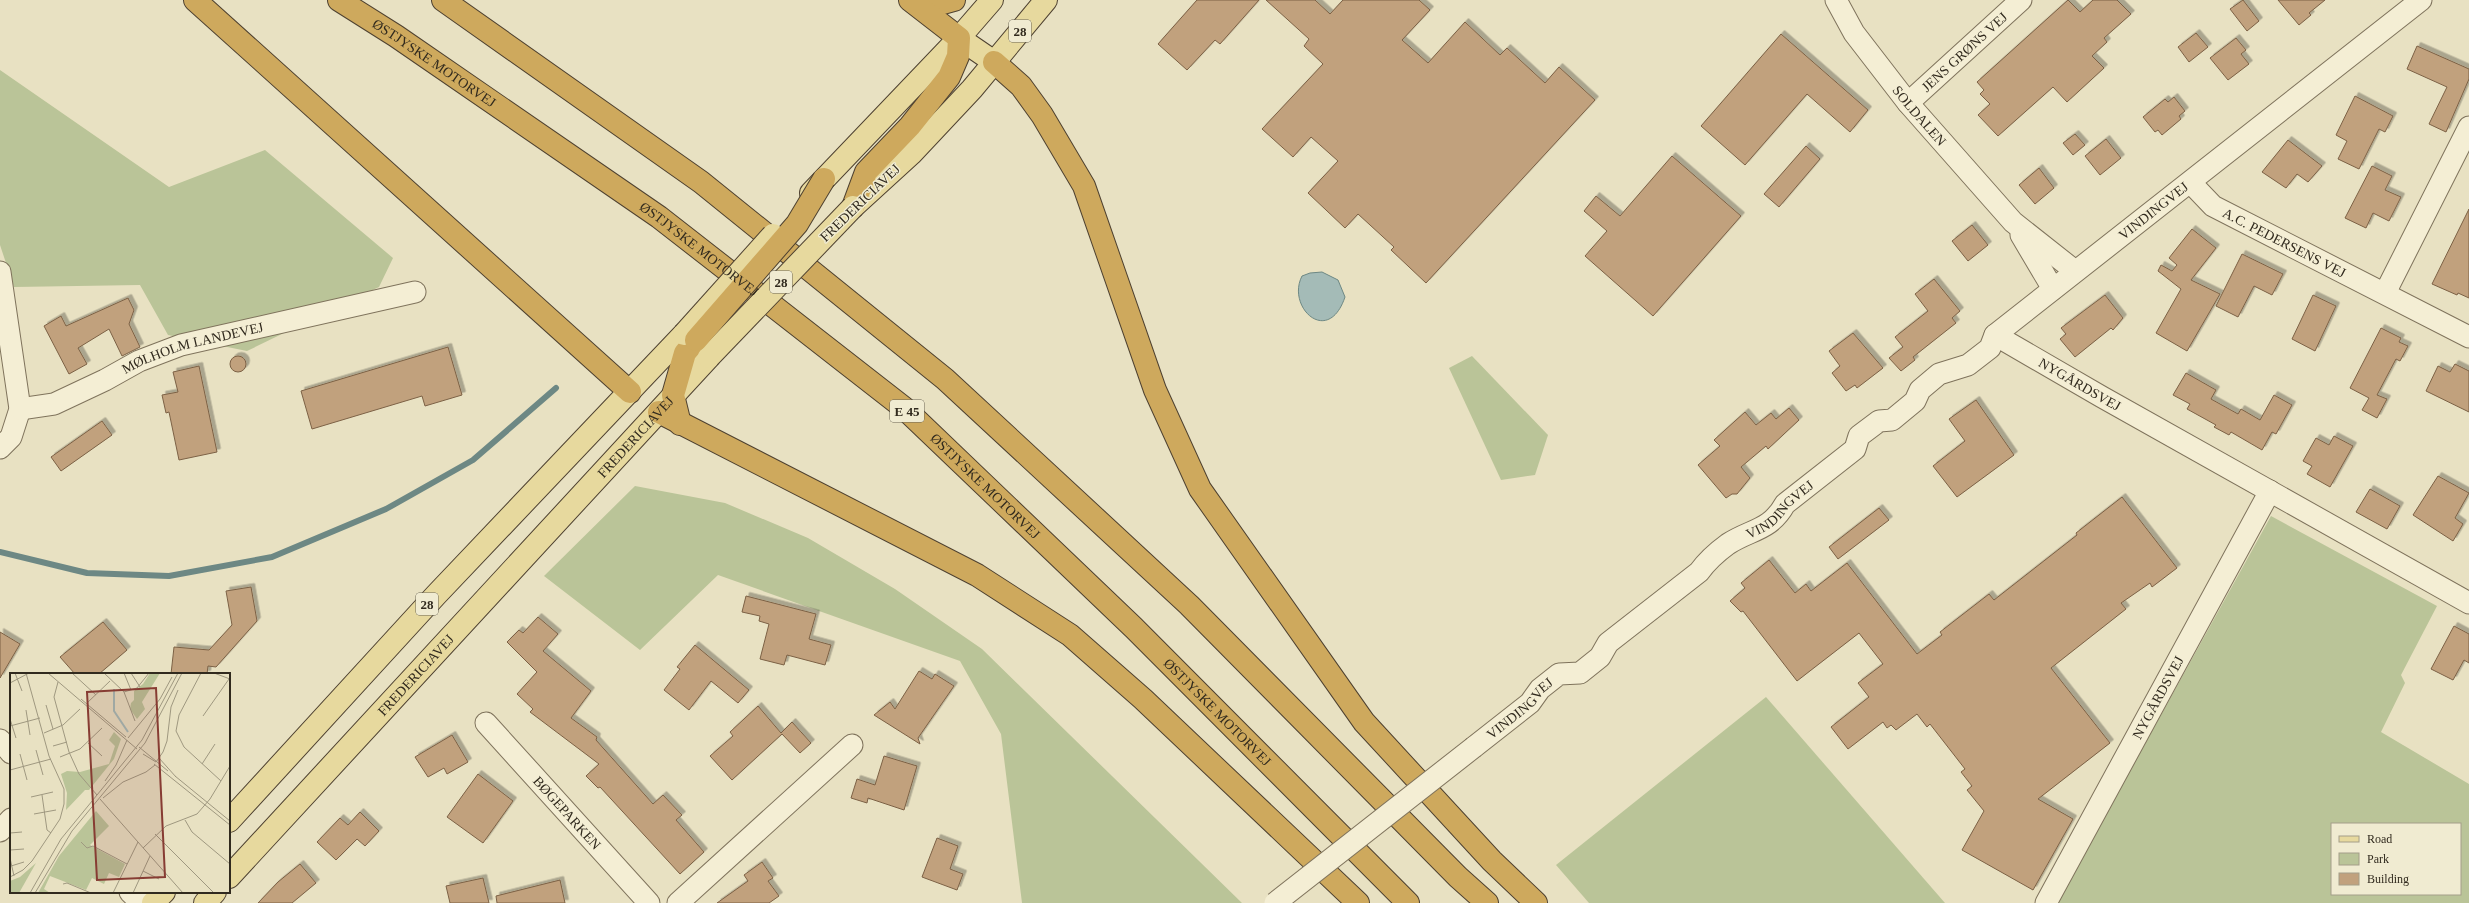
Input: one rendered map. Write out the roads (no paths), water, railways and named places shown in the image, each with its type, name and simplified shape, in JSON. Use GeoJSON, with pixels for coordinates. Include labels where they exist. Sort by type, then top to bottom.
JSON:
{"type":"FeatureCollection","features":[{"type":"Feature","properties":{"kind":"highway"},"geometry":{"type":"LineString","coordinates":[[195,0],[630,392]]}},
{"type":"Feature","properties":{"kind":"highway","name":"ØSTJYSKE MOTORVEJ"},"geometry":{"type":"LineString","coordinates":[[339,0],[402,40],[659,217],[904,408],[1134,628],[1408,903]]}},
{"type":"Feature","properties":{"kind":"highway"},"geometry":{"type":"LineString","coordinates":[[443,0],[701,182],[945,379],[1188,606],[1458,877],[1486,903]]}},
{"type":"Feature","properties":{"kind":"highway"},"geometry":{"type":"LineString","coordinates":[[912,2],[936,5],[954,0]]}},
{"type":"Feature","properties":{"kind":"highway"},"geometry":{"type":"LineString","coordinates":[[853,207],[866,172],[910,126],[949,77],[958,56],[959,38],[912,2]]}},
{"type":"Feature","properties":{"kind":"highway"},"geometry":{"type":"LineString","coordinates":[[994,62],[1020,86],[1042,115],[1084,186],[1155,390],[1200,489],[1364,722],[1492,861],[1536,903]]}},
{"type":"Feature","properties":{"kind":"highway"},"geometry":{"type":"LineString","coordinates":[[680,424],[674,395],[685,353],[696,343],[797,224],[824,179]]}},
{"type":"Feature","properties":{"kind":"highway"},"geometry":{"type":"LineString","coordinates":[[659,412],[977,575],[1070,635],[1143,699],[1358,903]]}},
{"type":"Feature","properties":{"kind":"main road"},"geometry":{"type":"LineString","coordinates":[[824,179],[959,38],[992,0]]}},
{"type":"Feature","properties":{"kind":"main road","name":"FREDERICIAVEJ"},"geometry":{"type":"LineString","coordinates":[[230,821],[436,595],[630,392],[696,343],[853,207],[911,154],[994,62],[1046,0]]}},
{"type":"Feature","properties":{"kind":"main road"},"geometry":{"type":"LineString","coordinates":[[959,38],[994,62]]}},
{"type":"Feature","properties":{"kind":"main road"},"geometry":{"type":"LineString","coordinates":[[630,392],[659,412]]}},
{"type":"Feature","properties":{"kind":"main road","name":"FREDERICIAVEJ"},"geometry":{"type":"LineString","coordinates":[[230,876],[674,395]]}},
{"type":"Feature","properties":{"kind":"main road"},"geometry":{"type":"LineString","coordinates":[[153,903],[163,893]]}},
{"type":"Feature","properties":{"kind":"main road"},"geometry":{"type":"LineString","coordinates":[[205,903],[214,893]]}},
{"type":"Feature","properties":{"kind":"street","name":"SOLDALEN"},"geometry":{"type":"LineString","coordinates":[[1836,0],[1854,33],[1908,103],[2014,222],[2075,271]]}},
{"type":"Feature","properties":{"kind":"street","name":"JENS GRØNS VEJ"},"geometry":{"type":"LineString","coordinates":[[1908,103],[2021,0]]}},
{"type":"Feature","properties":{"kind":"street","name":"VINDINGVEJ"},"geometry":{"type":"LineString","coordinates":[[1275,903],[1530,703],[1540,689],[1559,674],[1580,673],[1600,657],[1608,642],[1699,572],[1706,562],[1729,544],[1760,531],[1778,517],[1785,504],[1855,449],[1870,447],[1890,430],[1892,420],[1915,401],[1920,390],[1939,374],[1968,365],[1990,348],[1995,335],[2075,271],[2191,183],[2421,0]]}},
{"type":"Feature","properties":{"kind":"street"},"geometry":{"type":"LineString","coordinates":[[2385,293],[2469,127]]}},
{"type":"Feature","properties":{"kind":"street","name":"A.C. PEDERSENS VEJ"},"geometry":{"type":"LineString","coordinates":[[2191,183],[2213,206],[2469,337]]}},
{"type":"Feature","properties":{"kind":"street","name":"SOLDALEN"},"geometry":{"type":"LineString","coordinates":[[2014,222],[2053,289]]}},
{"type":"Feature","properties":{"kind":"street"},"geometry":{"type":"LineString","coordinates":[[0,272],[3,327],[20,408],[11,437],[0,448]]}},
{"type":"Feature","properties":{"kind":"street","name":"MØLHOLM LANDEVEJ"},"geometry":{"type":"LineString","coordinates":[[20,408],[54,404],[105,380],[139,361],[182,345],[414,292]]}},
{"type":"Feature","properties":{"kind":"street","name":"NYGÅRDSVEJ"},"geometry":{"type":"LineString","coordinates":[[1995,335],[2469,603]]}},
{"type":"Feature","properties":{"kind":"street","name":"NYGÅRDSVEJ"},"geometry":{"type":"LineString","coordinates":[[2046,903],[2270,491]]}},
{"type":"Feature","properties":{"kind":"street","name":"BØGEPARKEN"},"geometry":{"type":"LineString","coordinates":[[486,723],[649,903]]}},
{"type":"Feature","properties":{"kind":"street"},"geometry":{"type":"LineString","coordinates":[[0,740],[10,752]]}},
{"type":"Feature","properties":{"kind":"street"},"geometry":{"type":"LineString","coordinates":[[678,903],[852,745]]}},
{"type":"Feature","properties":{"kind":"street"},"geometry":{"type":"LineString","coordinates":[[0,831],[10,820]]}},
{"type":"Feature","properties":{"kind":"street"},"geometry":{"type":"LineString","coordinates":[[131,893],[141,903]]}},
{"type":"Feature","properties":{"kind":"water"},"geometry":{"type":"Polygon","coordinates":[[[1322,272],[1338,280],[1345,297],[1338,312],[1329,319],[1320,321],[1311,317],[1304,309],[1300,299],[1299,288],[1302,276],[1310,273],[1322,272]]]}},
{"type":"Feature","properties":{"kind":"waterway"},"geometry":{"type":"LineString","coordinates":[[0,552],[87,573],[169,576],[272,557],[386,509],[473,460],[556,388]]}}]}
